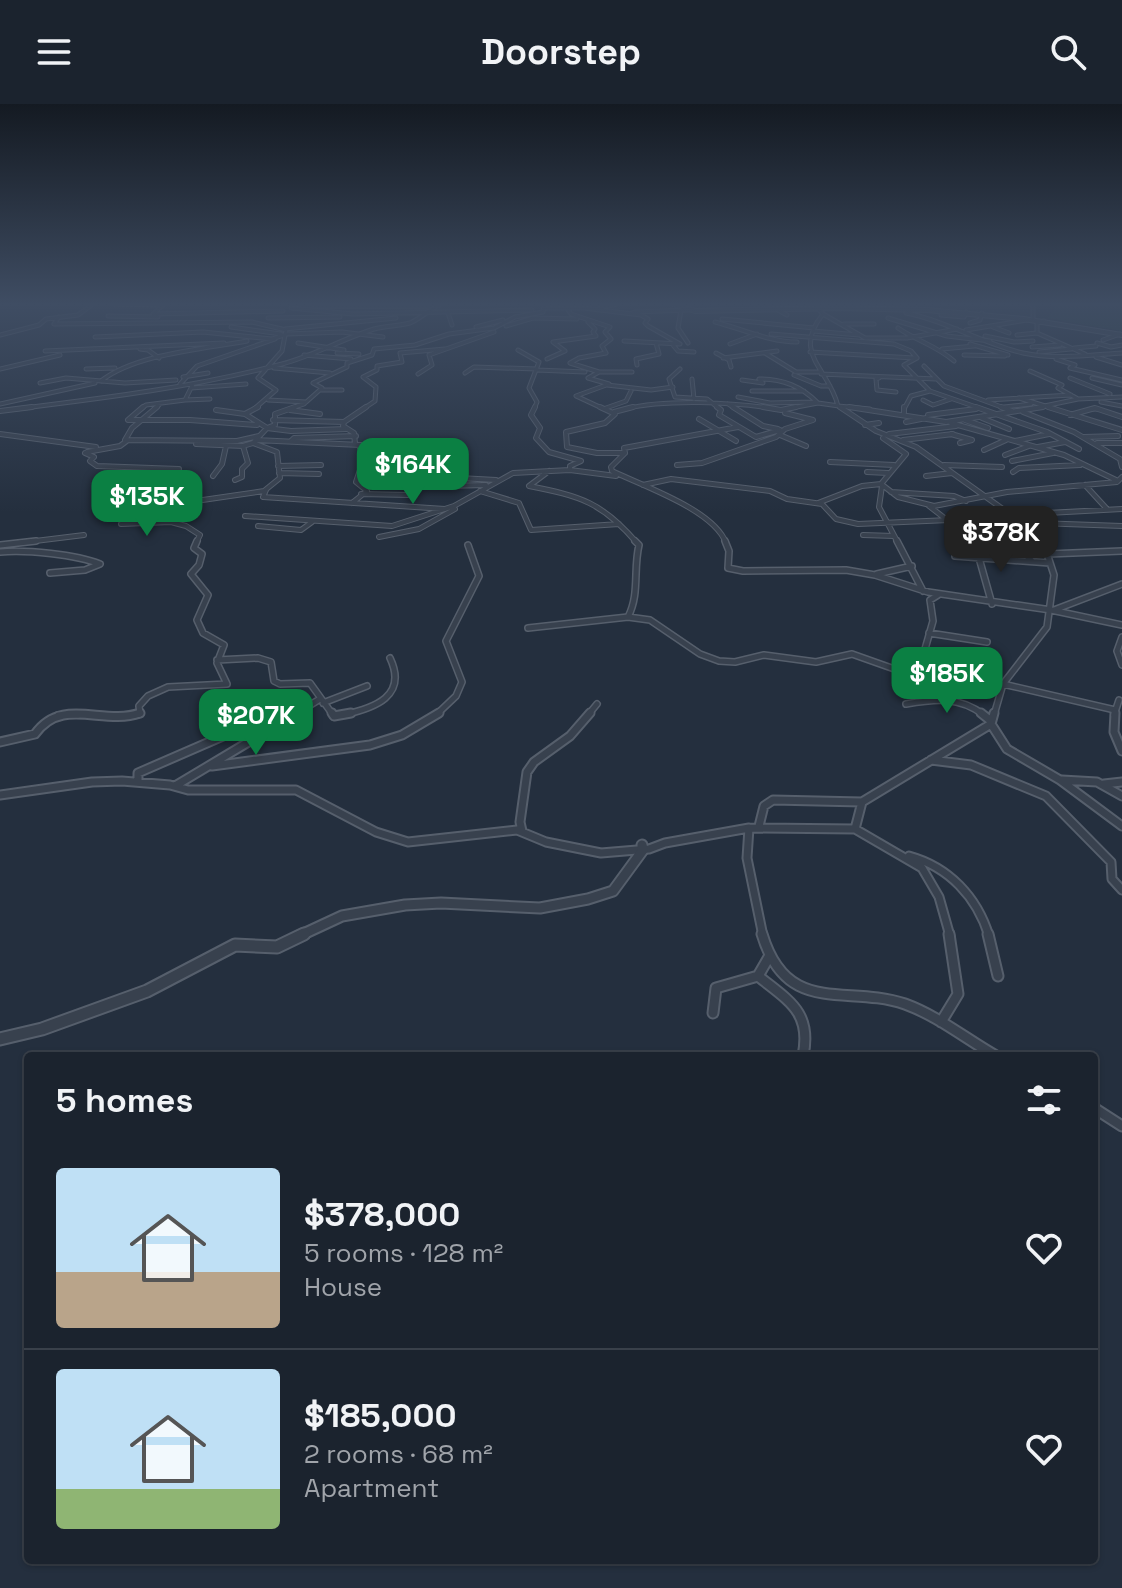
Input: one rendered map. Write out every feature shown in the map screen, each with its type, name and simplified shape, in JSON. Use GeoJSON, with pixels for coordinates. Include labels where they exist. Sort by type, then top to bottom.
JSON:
{"type":"FeatureCollection","features":[{"type":"Feature","properties":{"kind":"street"},"geometry":{"type":"LineString","coordinates":[[1,403],[101,381],[109,373]]}},
{"type":"Feature","properties":{"kind":"street"},"geometry":{"type":"LineString","coordinates":[[182,380],[186,373]]}},
{"type":"Feature","properties":{"kind":"street"},"geometry":{"type":"LineString","coordinates":[[0,411],[140,394],[207,373]]}},
{"type":"Feature","properties":{"kind":"street"},"geometry":{"type":"LineString","coordinates":[[40,383],[66,378],[133,383],[194,382],[245,373]]}},
{"type":"Feature","properties":{"kind":"street"},"geometry":{"type":"LineString","coordinates":[[246,415],[268,400],[276,390],[258,378],[263,373]]}},
{"type":"Feature","properties":{"kind":"street"},"geometry":{"type":"LineString","coordinates":[[320,390],[321,386],[313,383],[332,373]]}},
{"type":"Feature","properties":{"kind":"street"},"geometry":{"type":"LineString","coordinates":[[273,420],[344,422],[375,401],[376,387],[363,377],[370,373]]}},
{"type":"Feature","properties":{"kind":"street"},"geometry":{"type":"LineString","coordinates":[[536,373],[529,388],[537,402],[531,415],[540,428],[536,438],[549,452],[581,461],[570,466],[570,470]]}},
{"type":"Feature","properties":{"kind":"street"},"geometry":{"type":"LineString","coordinates":[[595,373],[588,378],[607,385]]}},
{"type":"Feature","properties":{"kind":"street"},"geometry":{"type":"LineString","coordinates":[[677,373],[669,378],[675,397],[707,399],[716,403],[722,413],[719,415],[756,437],[781,432]]}},
{"type":"Feature","properties":{"kind":"street"},"geometry":{"type":"LineString","coordinates":[[790,373],[821,386],[830,386]]}},
{"type":"Feature","properties":{"kind":"street"},"geometry":{"type":"LineString","coordinates":[[759,826],[764,806],[773,800],[862,802],[991,722],[1002,688],[1047,627],[1051,610],[1054,575],[1042,537],[942,465],[865,425],[839,406],[820,373]]}},
{"type":"Feature","properties":{"kind":"street"},"geometry":{"type":"LineString","coordinates":[[823,373],[936,379]]}},
{"type":"Feature","properties":{"kind":"street"},"geometry":{"type":"LineString","coordinates":[[910,373],[930,391],[1052,434],[1079,449]]}},
{"type":"Feature","properties":{"kind":"street"},"geometry":{"type":"LineString","coordinates":[[931,373],[944,386],[1039,418],[1082,437],[1120,459],[1122,467]]}},
{"type":"Feature","properties":{"kind":"street"},"geometry":{"type":"LineString","coordinates":[[1035,373],[1062,385],[1083,382]]}},
{"type":"Feature","properties":{"kind":"street"},"geometry":{"type":"LineString","coordinates":[[1081,373],[1121,381]]}},
{"type":"Feature","properties":{"kind":"street"},"geometry":{"type":"LineString","coordinates":[[1091,373],[1121,381]]}},
{"type":"Feature","properties":{"kind":"street"},"geometry":{"type":"LineString","coordinates":[[1105,373],[1121,381]]}},
{"type":"Feature","properties":{"kind":"street"},"geometry":{"type":"LineString","coordinates":[[759,379],[781,378],[806,391],[817,403]]}},
{"type":"Feature","properties":{"kind":"street"},"geometry":{"type":"LineString","coordinates":[[879,378],[876,379],[877,390],[896,390],[897,400],[905,401]]}},
{"type":"Feature","properties":{"kind":"street"},"geometry":{"type":"LineString","coordinates":[[1070,378],[1110,394]]}},
{"type":"Feature","properties":{"kind":"street"},"geometry":{"type":"LineString","coordinates":[[692,379],[694,399]]}},
{"type":"Feature","properties":{"kind":"street"},"geometry":{"type":"LineString","coordinates":[[1096,387],[1121,381]]}},
{"type":"Feature","properties":{"kind":"street"},"geometry":{"type":"LineString","coordinates":[[185,400],[194,382]]}},
{"type":"Feature","properties":{"kind":"street"},"geometry":{"type":"LineString","coordinates":[[743,383],[756,385],[760,390]]}},
{"type":"Feature","properties":{"kind":"street"},"geometry":{"type":"LineString","coordinates":[[191,388],[246,384]]}},
{"type":"Feature","properties":{"kind":"street"},"geometry":{"type":"LineString","coordinates":[[614,412],[576,396],[607,385],[651,390],[673,387]]}},
{"type":"Feature","properties":{"kind":"street"},"geometry":{"type":"LineString","coordinates":[[1062,385],[1058,388],[1079,399],[1122,406]]}},
{"type":"Feature","properties":{"kind":"street"},"geometry":{"type":"LineString","coordinates":[[51,387],[59,392]]}},
{"type":"Feature","properties":{"kind":"street"},"geometry":{"type":"LineString","coordinates":[[217,413],[246,415],[265,427],[275,425],[275,414],[306,402],[320,390],[342,390]]}},
{"type":"Feature","properties":{"kind":"street"},"geometry":{"type":"LineString","coordinates":[[606,408],[626,401],[631,391]]}},
{"type":"Feature","properties":{"kind":"street"},"geometry":{"type":"LineString","coordinates":[[752,391],[806,391]]}},
{"type":"Feature","properties":{"kind":"street"},"geometry":{"type":"LineString","coordinates":[[904,413],[905,401],[913,393],[930,391]]}},
{"type":"Feature","properties":{"kind":"street"},"geometry":{"type":"LineString","coordinates":[[923,400],[933,405],[966,395]]}},
{"type":"Feature","properties":{"kind":"street"},"geometry":{"type":"LineString","coordinates":[[967,404],[1071,395]]}},
{"type":"Feature","properties":{"kind":"street"},"geometry":{"type":"LineString","coordinates":[[782,396],[800,397],[802,401]]}},
{"type":"Feature","properties":{"kind":"street"},"geometry":{"type":"LineString","coordinates":[[738,397],[770,403],[802,401],[925,416],[1056,453],[1121,480]]}},
{"type":"Feature","properties":{"kind":"street"},"geometry":{"type":"LineString","coordinates":[[946,422],[1079,399],[1122,397]]}},
{"type":"Feature","properties":{"kind":"street"},"geometry":{"type":"LineString","coordinates":[[1019,398],[1122,430]]}},
{"type":"Feature","properties":{"kind":"street"},"geometry":{"type":"LineString","coordinates":[[210,399],[146,405],[128,420],[190,420],[291,431],[346,429],[356,436],[364,458],[356,482],[367,489],[352,503]]}},
{"type":"Feature","properties":{"kind":"street"},"geometry":{"type":"LineString","coordinates":[[268,400],[306,402]]}},
{"type":"Feature","properties":{"kind":"street"},"geometry":{"type":"LineString","coordinates":[[1071,402],[1122,417]]}},
{"type":"Feature","properties":{"kind":"street"},"geometry":{"type":"LineString","coordinates":[[625,453],[575,450],[567,447],[564,440],[566,432],[605,423],[614,412],[649,403],[726,403],[781,410],[813,420],[702,463],[677,465]]}},
{"type":"Feature","properties":{"kind":"street"},"geometry":{"type":"LineString","coordinates":[[726,403],[763,426],[806,446]]}},
{"type":"Feature","properties":{"kind":"street"},"geometry":{"type":"LineString","coordinates":[[781,410],[817,403]]}},
{"type":"Feature","properties":{"kind":"street"},"geometry":{"type":"LineString","coordinates":[[1068,415],[1108,403]]}},
{"type":"Feature","properties":{"kind":"street"},"geometry":{"type":"LineString","coordinates":[[986,410],[1034,404]]}},
{"type":"Feature","properties":{"kind":"street"},"geometry":{"type":"LineString","coordinates":[[125,442],[159,405]]}},
{"type":"Feature","properties":{"kind":"street"},"geometry":{"type":"LineString","coordinates":[[906,422],[980,408]]}},
{"type":"Feature","properties":{"kind":"street"},"geometry":{"type":"LineString","coordinates":[[288,410],[320,414]]}},
{"type":"Feature","properties":{"kind":"street"},"geometry":{"type":"LineString","coordinates":[[889,411],[896,416]]}},
{"type":"Feature","properties":{"kind":"street"},"geometry":{"type":"LineString","coordinates":[[980,417],[1009,429]]}},
{"type":"Feature","properties":{"kind":"street"},"geometry":{"type":"LineString","coordinates":[[1099,424],[1122,417]]}},
{"type":"Feature","properties":{"kind":"street"},"geometry":{"type":"LineString","coordinates":[[1016,422],[1039,418]]}},
{"type":"Feature","properties":{"kind":"street"},"geometry":{"type":"LineString","coordinates":[[699,419],[736,441]]}},
{"type":"Feature","properties":{"kind":"street"},"geometry":{"type":"LineString","coordinates":[[963,419],[988,428]]}},
{"type":"Feature","properties":{"kind":"street"},"geometry":{"type":"LineString","coordinates":[[344,422],[346,429]]}},
{"type":"Feature","properties":{"kind":"street"},"geometry":{"type":"LineString","coordinates":[[865,425],[879,423]]}},
{"type":"Feature","properties":{"kind":"street"},"geometry":{"type":"LineString","coordinates":[[885,435],[958,425]]}},
{"type":"Feature","properties":{"kind":"street"},"geometry":{"type":"LineString","coordinates":[[125,442],[243,446],[256,440],[265,427]]}},
{"type":"Feature","properties":{"kind":"street"},"geometry":{"type":"LineString","coordinates":[[616,476],[611,467],[625,453],[624,448],[738,427]]}},
{"type":"Feature","properties":{"kind":"street"},"geometry":{"type":"LineString","coordinates":[[937,429],[972,440],[960,443]]}},
{"type":"Feature","properties":{"kind":"street"},"geometry":{"type":"LineString","coordinates":[[876,431],[905,452],[881,485],[879,507],[923,591]]}},
{"type":"Feature","properties":{"kind":"street"},"geometry":{"type":"LineString","coordinates":[[0,434],[98,448]]}},
{"type":"Feature","properties":{"kind":"street"},"geometry":{"type":"LineString","coordinates":[[901,441],[953,434]]}},
{"type":"Feature","properties":{"kind":"street"},"geometry":{"type":"LineString","coordinates":[[1013,441],[1052,434]]}},
{"type":"Feature","properties":{"kind":"street"},"geometry":{"type":"LineString","coordinates":[[290,443],[294,438],[356,436]]}},
{"type":"Feature","properties":{"kind":"street"},"geometry":{"type":"LineString","coordinates":[[1082,437],[1118,436]]}},
{"type":"Feature","properties":{"kind":"street"},"geometry":{"type":"LineString","coordinates":[[256,440],[277,452],[280,478],[266,490],[263,497],[446,509]]}},
{"type":"Feature","properties":{"kind":"street"},"geometry":{"type":"LineString","coordinates":[[179,469],[95,465],[90,461],[94,457],[85,453],[125,442],[256,440],[381,446]]}},
{"type":"Feature","properties":{"kind":"street"},"geometry":{"type":"LineString","coordinates":[[984,450],[1006,440]]}},
{"type":"Feature","properties":{"kind":"street"},"geometry":{"type":"LineString","coordinates":[[1036,448],[1067,441]]}},
{"type":"Feature","properties":{"kind":"street"},"geometry":{"type":"LineString","coordinates":[[1094,443],[1122,443]]}},
{"type":"Feature","properties":{"kind":"street"},"geometry":{"type":"LineString","coordinates":[[213,476],[222,464],[226,446]]}},
{"type":"Feature","properties":{"kind":"street"},"geometry":{"type":"LineString","coordinates":[[235,480],[242,477],[242,469],[248,463],[243,446]]}},
{"type":"Feature","properties":{"kind":"street"},"geometry":{"type":"LineString","coordinates":[[1005,455],[1029,446]]}},
{"type":"Feature","properties":{"kind":"street"},"geometry":{"type":"LineString","coordinates":[[1012,461],[1056,453]]}},
{"type":"Feature","properties":{"kind":"street"},"geometry":{"type":"LineString","coordinates":[[830,462],[894,465]]}},
{"type":"Feature","properties":{"kind":"street"},"geometry":{"type":"LineString","coordinates":[[278,466],[321,465]]}},
{"type":"Feature","properties":{"kind":"street"},"geometry":{"type":"LineString","coordinates":[[942,465],[1002,467]]}},
{"type":"Feature","properties":{"kind":"street"},"geometry":{"type":"LineString","coordinates":[[1013,472],[1019,468],[1082,465]]}},
{"type":"Feature","properties":{"kind":"street"},"geometry":{"type":"LineString","coordinates":[[245,516],[392,526],[454,506],[517,472],[570,470],[616,476],[643,485],[709,519],[722,532],[729,551],[728,568],[733,570],[816,568],[875,575],[940,595],[1051,610],[1122,625]]}},
{"type":"Feature","properties":{"kind":"street"},"geometry":{"type":"LineString","coordinates":[[549,471],[529,486],[562,490],[594,500],[607,509],[641,549],[635,562],[636,601],[628,617]]}},
{"type":"Feature","properties":{"kind":"street"},"geometry":{"type":"LineString","coordinates":[[867,472],[888,473]]}},
{"type":"Feature","properties":{"kind":"street"},"geometry":{"type":"LineString","coordinates":[[279,473],[319,474]]}},
{"type":"Feature","properties":{"kind":"street"},"geometry":{"type":"LineString","coordinates":[[926,476],[954,473]]}},
{"type":"Feature","properties":{"kind":"street"},"geometry":{"type":"LineString","coordinates":[[403,479],[404,475],[427,474],[498,480]]}},
{"type":"Feature","properties":{"kind":"street"},"geometry":{"type":"LineString","coordinates":[[386,482],[417,478],[444,486],[489,485]]}},
{"type":"Feature","properties":{"kind":"street"},"geometry":{"type":"LineString","coordinates":[[361,494],[408,495],[410,489],[403,479]]}},
{"type":"Feature","properties":{"kind":"street"},"geometry":{"type":"LineString","coordinates":[[643,485],[666,479],[776,492],[787,499],[822,504],[836,519],[887,525],[949,520],[1122,526]]}},
{"type":"Feature","properties":{"kind":"street"},"geometry":{"type":"LineString","coordinates":[[928,505],[1007,492],[1121,480]]}},
{"type":"Feature","properties":{"kind":"street"},"geometry":{"type":"LineString","coordinates":[[816,503],[834,500],[859,484],[881,485],[889,492],[928,505],[949,520],[982,558],[992,604]]}},
{"type":"Feature","properties":{"kind":"street"},"geometry":{"type":"LineString","coordinates":[[899,492],[901,485]]}},
{"type":"Feature","properties":{"kind":"street"},"geometry":{"type":"LineString","coordinates":[[1085,485],[1107,509]]}},
{"type":"Feature","properties":{"kind":"street"},"geometry":{"type":"LineString","coordinates":[[171,522],[189,502],[266,490]]}},
{"type":"Feature","properties":{"kind":"street"},"geometry":{"type":"LineString","coordinates":[[480,491],[519,503],[531,530],[619,524]]}},
{"type":"Feature","properties":{"kind":"street"},"geometry":{"type":"LineString","coordinates":[[889,492],[954,496],[967,501]]}},
{"type":"Feature","properties":{"kind":"street"},"geometry":{"type":"LineString","coordinates":[[379,537],[394,537],[422,527],[445,517],[454,510],[454,506]]}},
{"type":"Feature","properties":{"kind":"street"},"geometry":{"type":"LineString","coordinates":[[1009,515],[1122,509]]}},
{"type":"Feature","properties":{"kind":"street"},"geometry":{"type":"LineString","coordinates":[[272,536],[290,520]]}},
{"type":"Feature","properties":{"kind":"street"},"geometry":{"type":"LineString","coordinates":[[0,742],[35,734],[45,720],[63,713],[106,718],[141,713],[139,706],[142,701],[159,688],[227,684],[217,660],[224,645],[203,634],[197,620],[208,603],[209,592],[191,574],[202,559],[194,548],[200,535],[186,526],[171,522],[121,524]]}},
{"type":"Feature","properties":{"kind":"street"},"geometry":{"type":"LineString","coordinates":[[258,526],[301,530],[312,522]]}},
{"type":"Feature","properties":{"kind":"street"},"geometry":{"type":"LineString","coordinates":[[992,523],[1032,561]]}},
{"type":"Feature","properties":{"kind":"street"},"geometry":{"type":"LineString","coordinates":[[0,545],[84,535]]}},
{"type":"Feature","properties":{"kind":"street"},"geometry":{"type":"LineString","coordinates":[[863,535],[894,536]]}},
{"type":"Feature","properties":{"kind":"street"},"geometry":{"type":"LineString","coordinates":[[212,766],[294,753],[359,748],[405,737],[445,708],[461,688],[462,682],[446,641],[479,576],[468,545]]}},
{"type":"Feature","properties":{"kind":"street"},"geometry":{"type":"LineString","coordinates":[[0,552],[28,549],[41,555],[85,558],[100,564],[85,570],[50,573]]}},
{"type":"Feature","properties":{"kind":"street"},"geometry":{"type":"LineString","coordinates":[[1048,554],[1122,551]]}},
{"type":"Feature","properties":{"kind":"street"},"geometry":{"type":"LineString","coordinates":[[955,556],[1050,563]]}},
{"type":"Feature","properties":{"kind":"street"},"geometry":{"type":"LineString","coordinates":[[875,575],[912,566]]}},
{"type":"Feature","properties":{"kind":"street"},"geometry":{"type":"LineString","coordinates":[[1051,610],[1122,584]]}},
{"type":"Feature","properties":{"kind":"street"},"geometry":{"type":"LineString","coordinates":[[1113,589],[1122,591]]}},
{"type":"Feature","properties":{"kind":"street"},"geometry":{"type":"LineString","coordinates":[[917,677],[933,621],[930,600],[940,595]]}},
{"type":"Feature","properties":{"kind":"street"},"geometry":{"type":"LineString","coordinates":[[528,628],[628,617],[650,620],[700,654],[719,661],[735,662],[764,655],[816,662],[852,654],[917,677],[963,678],[1115,710]]}},
{"type":"Feature","properties":{"kind":"street"},"geometry":{"type":"LineString","coordinates":[[929,633],[987,642]]}},
{"type":"Feature","properties":{"kind":"street"},"geometry":{"type":"LineString","coordinates":[[1122,637],[1117,651],[1122,665]]}},
{"type":"Feature","properties":{"kind":"street"},"geometry":{"type":"LineString","coordinates":[[217,660],[258,658],[271,662],[274,681],[310,683],[331,715],[342,716],[387,696],[397,686],[398,677],[390,658]]}},
{"type":"Feature","properties":{"kind":"street"},"geometry":{"type":"LineString","coordinates":[[175,786],[322,701],[367,686]]}},
{"type":"Feature","properties":{"kind":"street"},"geometry":{"type":"LineString","coordinates":[[138,781],[138,773],[230,733],[254,720],[284,696]]}},
{"type":"Feature","properties":{"kind":"street"},"geometry":{"type":"LineString","coordinates":[[1119,700],[1112,719],[1112,732],[1122,751]]}},
{"type":"Feature","properties":{"kind":"street"},"geometry":{"type":"LineString","coordinates":[[906,704],[964,701],[980,709],[1007,749],[1060,780],[1122,826]]}},
{"type":"Feature","properties":{"kind":"street"},"geometry":{"type":"LineString","coordinates":[[522,831],[520,822],[527,772],[534,762],[570,736],[597,704]]}},
{"type":"Feature","properties":{"kind":"street"},"geometry":{"type":"LineString","coordinates":[[1112,719],[1122,720]]}},
{"type":"Feature","properties":{"kind":"street"},"geometry":{"type":"LineString","coordinates":[[931,760],[971,765],[1046,796],[1111,862],[1112,879],[1122,890]]}},
{"type":"Feature","properties":{"kind":"street"},"geometry":{"type":"LineString","coordinates":[[1060,780],[1104,784],[1122,782]]}},
{"type":"Feature","properties":{"kind":"street"},"geometry":{"type":"LineString","coordinates":[[0,795],[92,782],[138,781],[188,790],[296,790],[376,832],[408,842],[522,831],[546,842],[601,853],[759,826],[855,829],[903,855],[930,878],[950,937],[958,994],[941,1022]]}},
{"type":"Feature","properties":{"kind":"street"},"geometry":{"type":"LineString","coordinates":[[1104,784],[1122,796]]}},
{"type":"Feature","properties":{"kind":"street"},"geometry":{"type":"LineString","coordinates":[[855,829],[862,802]]}},
{"type":"Feature","properties":{"kind":"street"},"geometry":{"type":"LineString","coordinates":[[749,828],[744,853],[762,938],[769,957],[782,973],[819,994],[893,1001],[941,1022],[990,1052]]}},
{"type":"Feature","properties":{"kind":"street"},"geometry":{"type":"LineString","coordinates":[[0,1039],[42,1029],[147,991],[235,945],[277,947],[342,916],[405,905],[441,903],[540,908],[588,899],[613,891],[643,848]]}},
{"type":"Feature","properties":{"kind":"street"},"geometry":{"type":"LineString","coordinates":[[903,855],[922,859],[947,873],[975,905],[987,929],[991,963],[998,976]]}},
{"type":"Feature","properties":{"kind":"street"},"geometry":{"type":"LineString","coordinates":[[713,1013],[716,988],[758,976],[769,957]]}},
{"type":"Feature","properties":{"kind":"street"},"geometry":{"type":"LineString","coordinates":[[758,976],[800,1012],[807,1024],[804,1052]]}},
{"type":"Feature","properties":{"kind":"street"},"geometry":{"type":"LineString","coordinates":[[1098,1111],[1122,1126]]}}]}
